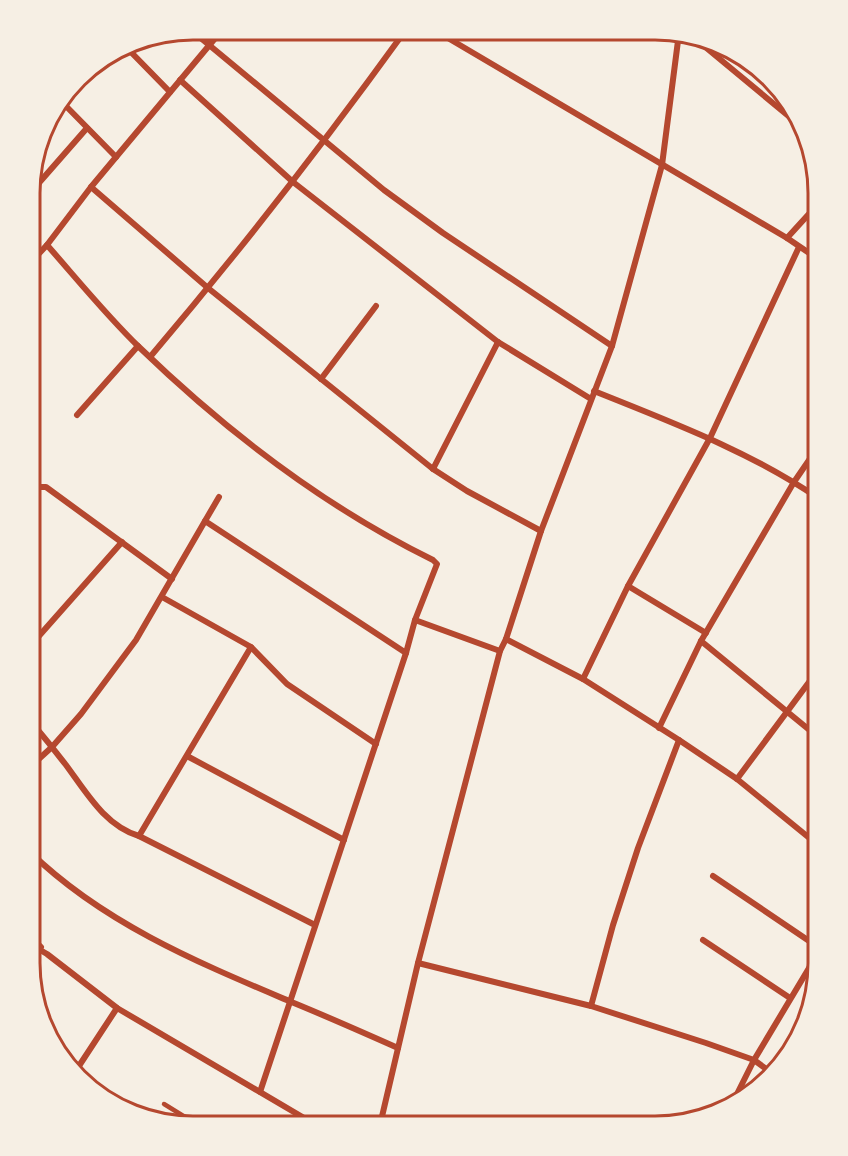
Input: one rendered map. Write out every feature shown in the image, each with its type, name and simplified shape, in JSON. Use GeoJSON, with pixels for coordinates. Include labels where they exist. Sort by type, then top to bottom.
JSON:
{"type":"FeatureCollection","features":[{"type":"Feature","properties":{"kind":"street"},"geometry":{"type":"LineString","coordinates":[[202,40],[384,190],[443,234],[612,346]]}},
{"type":"Feature","properties":{"kind":"street"},"geometry":{"type":"LineString","coordinates":[[40,252],[91,187],[213,40]]}},
{"type":"Feature","properties":{"kind":"street"},"geometry":{"type":"LineString","coordinates":[[150,357],[293,182],[398,40]]}},
{"type":"Feature","properties":{"kind":"street"},"geometry":{"type":"LineString","coordinates":[[451,40],[787,238],[808,253]]}},
{"type":"Feature","properties":{"kind":"street"},"geometry":{"type":"LineString","coordinates":[[382,1116],[418,963],[500,651],[541,531],[612,346],[662,165],[678,43]]}},
{"type":"Feature","properties":{"kind":"street"},"geometry":{"type":"LineString","coordinates":[[712,52],[783,110]]}},
{"type":"Feature","properties":{"kind":"street"},"geometry":{"type":"LineString","coordinates":[[132,53],[170,92]]}},
{"type":"Feature","properties":{"kind":"street"},"geometry":{"type":"LineString","coordinates":[[180,80],[293,182],[498,342],[591,399]]}},
{"type":"Feature","properties":{"kind":"street"},"geometry":{"type":"LineString","coordinates":[[67,108],[116,157]]}},
{"type":"Feature","properties":{"kind":"street"},"geometry":{"type":"LineString","coordinates":[[41,180],[87,128]]}},
{"type":"Feature","properties":{"kind":"street"},"geometry":{"type":"LineString","coordinates":[[91,187],[208,288],[434,469],[467,491],[541,531]]}},
{"type":"Feature","properties":{"kind":"street"},"geometry":{"type":"LineString","coordinates":[[787,238],[808,215]]}},
{"type":"Feature","properties":{"kind":"street"},"geometry":{"type":"LineString","coordinates":[[47,245],[138,346],[213,413],[294,476],[397,542],[437,564],[415,620],[260,1092]]}},
{"type":"Feature","properties":{"kind":"street"},"geometry":{"type":"LineString","coordinates":[[583,679],[628,586],[710,438],[799,247]]}},
{"type":"Feature","properties":{"kind":"street"},"geometry":{"type":"LineString","coordinates":[[321,379],[376,306]]}},
{"type":"Feature","properties":{"kind":"street"},"geometry":{"type":"LineString","coordinates":[[434,469],[498,342]]}},
{"type":"Feature","properties":{"kind":"street"},"geometry":{"type":"LineString","coordinates":[[76,415],[138,346]]}},
{"type":"Feature","properties":{"kind":"street"},"geometry":{"type":"LineString","coordinates":[[594,391],[710,438],[808,491]]}},
{"type":"Feature","properties":{"kind":"street"},"geometry":{"type":"LineString","coordinates":[[659,728],[701,641],[808,462]]}},
{"type":"Feature","properties":{"kind":"street"},"geometry":{"type":"LineString","coordinates":[[40,487],[46,487],[172,579]]}},
{"type":"Feature","properties":{"kind":"street"},"geometry":{"type":"LineString","coordinates":[[40,758],[81,714],[136,640],[219,497]]}},
{"type":"Feature","properties":{"kind":"street"},"geometry":{"type":"LineString","coordinates":[[205,521],[406,653]]}},
{"type":"Feature","properties":{"kind":"street"},"geometry":{"type":"LineString","coordinates":[[40,635],[122,542]]}},
{"type":"Feature","properties":{"kind":"street"},"geometry":{"type":"LineString","coordinates":[[628,586],[706,633]]}},
{"type":"Feature","properties":{"kind":"street"},"geometry":{"type":"LineString","coordinates":[[162,597],[251,647],[287,684],[376,744]]}},
{"type":"Feature","properties":{"kind":"street"},"geometry":{"type":"LineString","coordinates":[[415,620],[500,651]]}},
{"type":"Feature","properties":{"kind":"street"},"geometry":{"type":"LineString","coordinates":[[506,639],[583,679],[679,740],[737,779],[807,835]]}},
{"type":"Feature","properties":{"kind":"street"},"geometry":{"type":"LineString","coordinates":[[701,641],[807,728]]}},
{"type":"Feature","properties":{"kind":"street"},"geometry":{"type":"LineString","coordinates":[[139,836],[251,647]]}},
{"type":"Feature","properties":{"kind":"street"},"geometry":{"type":"LineString","coordinates":[[737,779],[807,685]]}},
{"type":"Feature","properties":{"kind":"street"},"geometry":{"type":"LineString","coordinates":[[40,733],[97,807],[120,828],[315,925]]}},
{"type":"Feature","properties":{"kind":"street"},"geometry":{"type":"LineString","coordinates":[[591,1006],[613,925],[638,848],[679,740]]}},
{"type":"Feature","properties":{"kind":"street"},"geometry":{"type":"LineString","coordinates":[[187,756],[344,840]]}},
{"type":"Feature","properties":{"kind":"street"},"geometry":{"type":"LineString","coordinates":[[40,860],[101,909],[164,945],[398,1048]]}},
{"type":"Feature","properties":{"kind":"street"},"geometry":{"type":"LineString","coordinates":[[713,876],[807,940]]}},
{"type":"Feature","properties":{"kind":"street"},"geometry":{"type":"LineString","coordinates":[[703,940],[790,998]]}},
{"type":"Feature","properties":{"kind":"street"},"geometry":{"type":"LineString","coordinates":[[40,946],[117,1008],[301,1116]]}},
{"type":"Feature","properties":{"kind":"street"},"geometry":{"type":"LineString","coordinates":[[40,950],[48,954]]}},
{"type":"Feature","properties":{"kind":"street"},"geometry":{"type":"LineString","coordinates":[[418,963],[591,1006],[706,1043],[754,1060],[765,1067]]}},
{"type":"Feature","properties":{"kind":"street"},"geometry":{"type":"LineString","coordinates":[[739,1090],[754,1060],[807,972]]}},
{"type":"Feature","properties":{"kind":"street"},"geometry":{"type":"LineString","coordinates":[[80,1065],[117,1008]]}},
{"type":"Feature","properties":{"kind":"lane"},"geometry":{"type":"LineString","coordinates":[[164,1104],[181,1115]]}}]}
